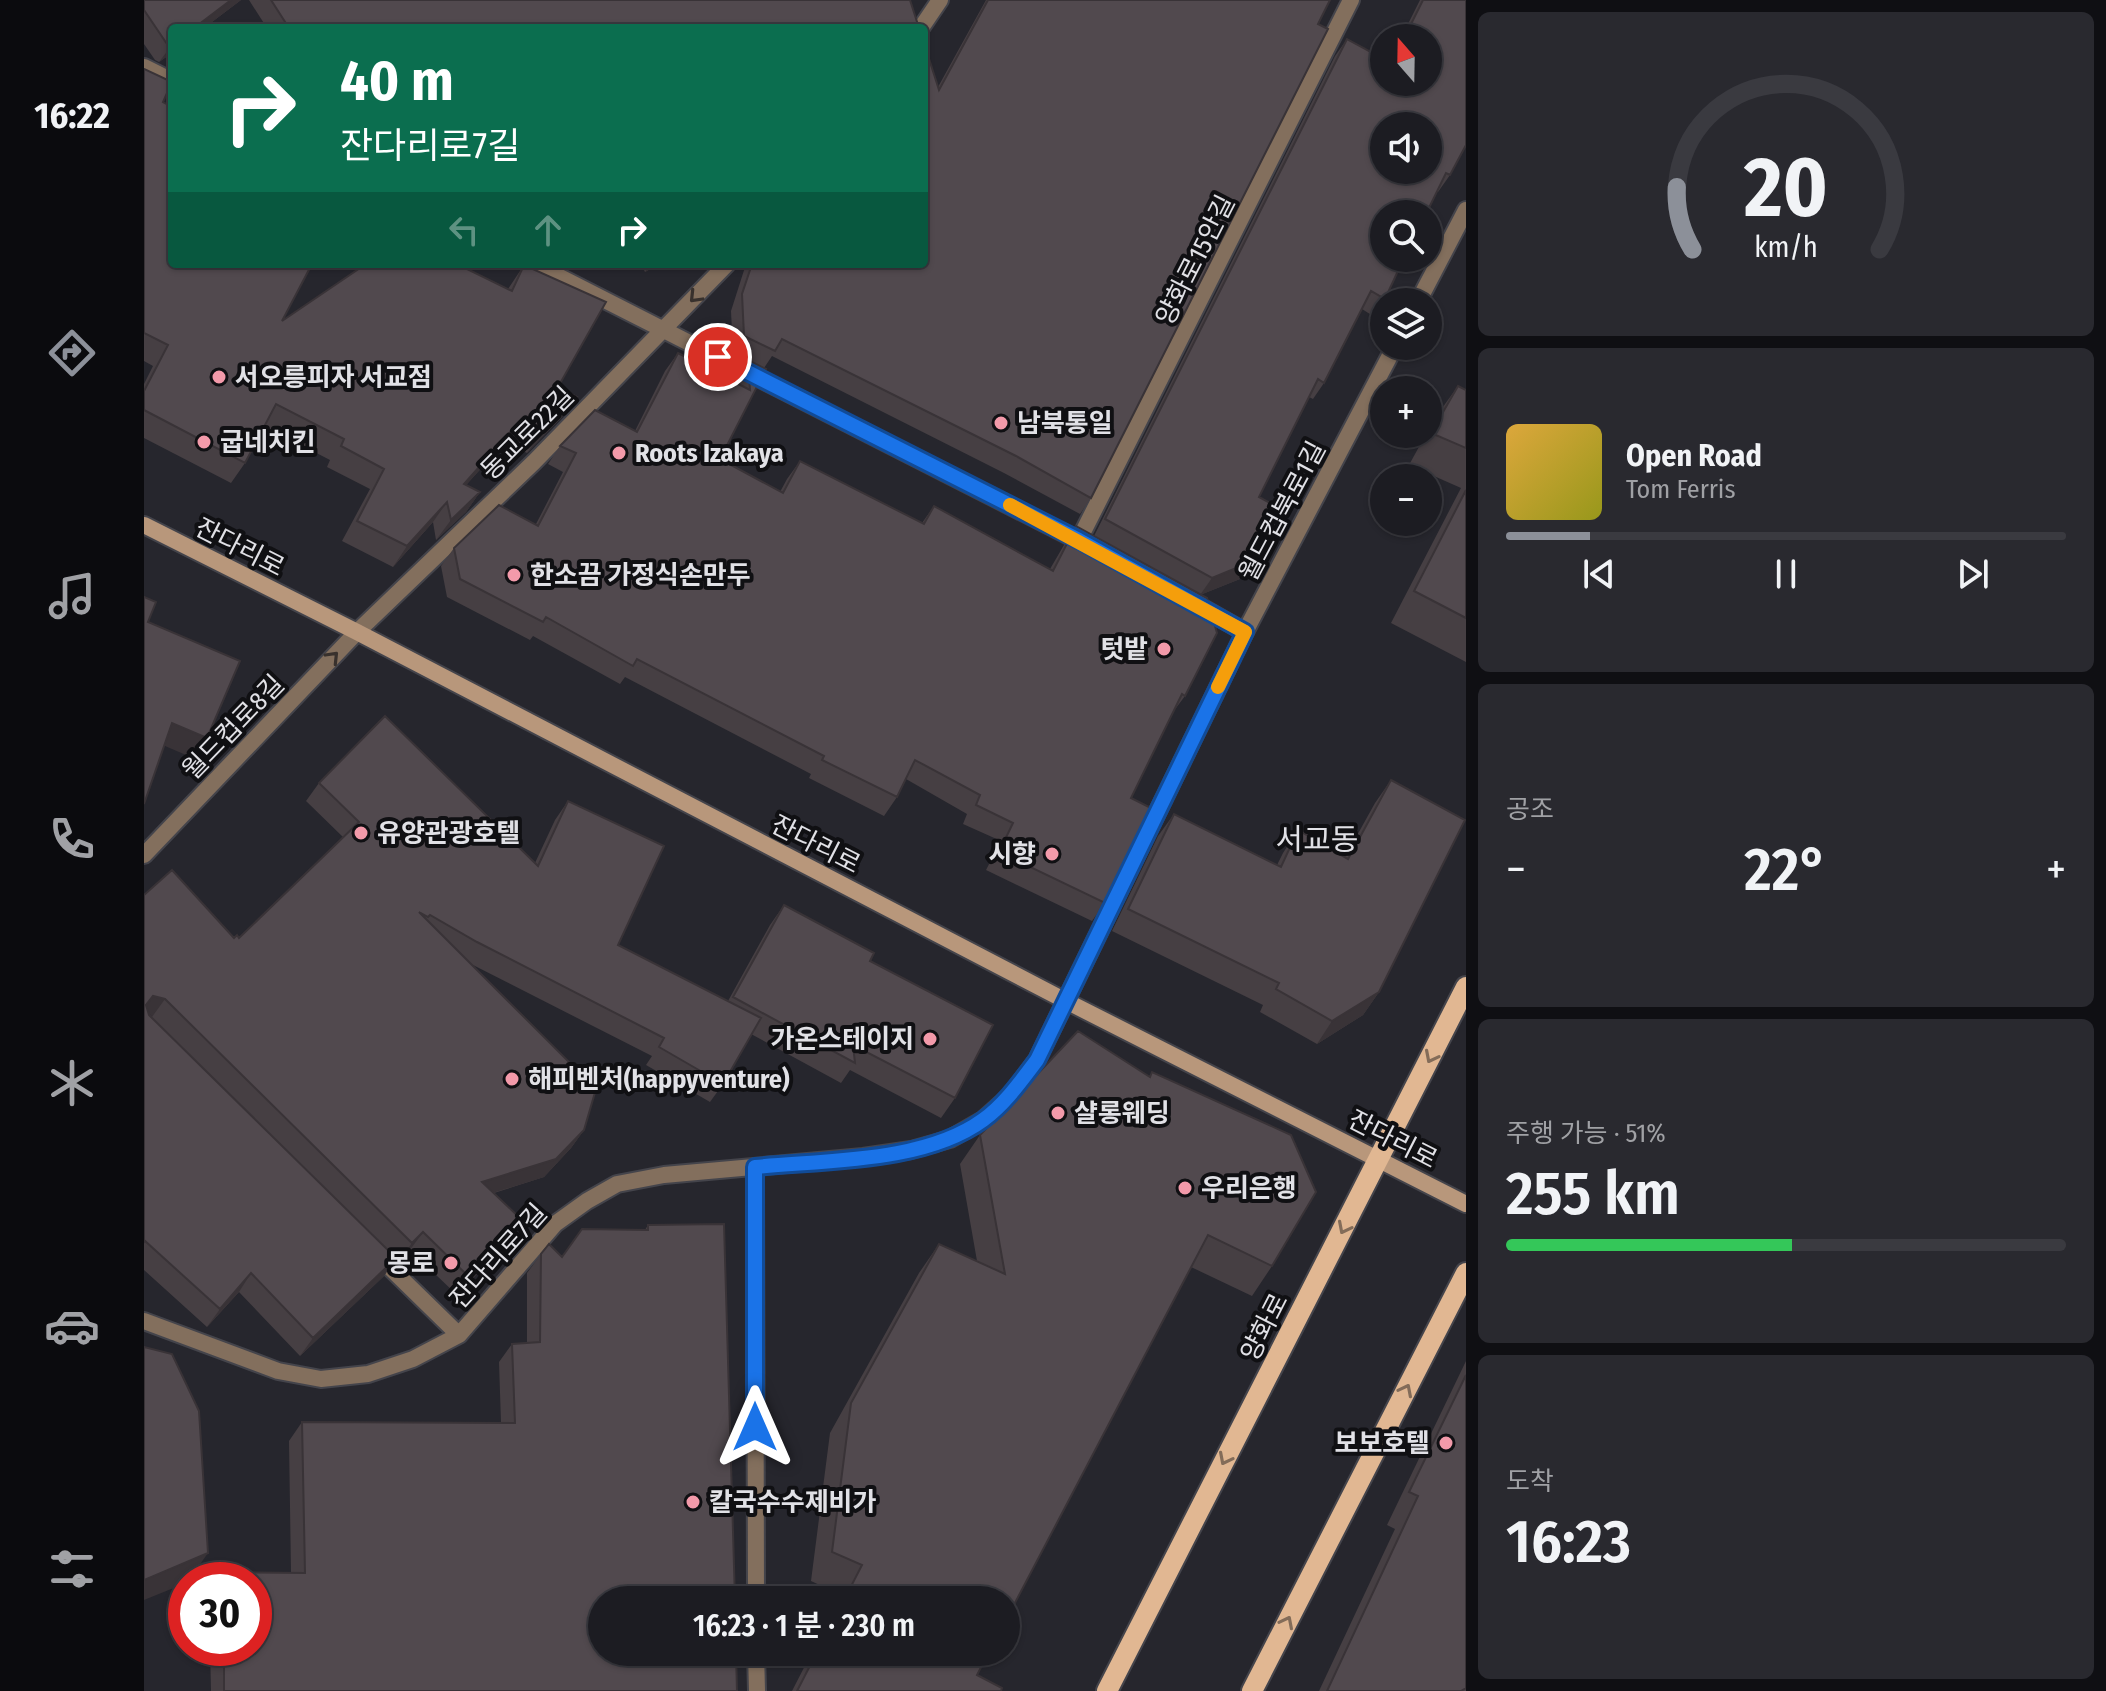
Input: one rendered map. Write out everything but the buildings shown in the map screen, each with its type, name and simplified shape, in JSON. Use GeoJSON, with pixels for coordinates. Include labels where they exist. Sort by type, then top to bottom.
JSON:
{"type":"FeatureCollection","features":[{"type":"Feature","properties":{"kind":"main road","name":"양화로"},"geometry":{"type":"LineString","coordinates":[[1107,1691],[1466,987]]}},
{"type":"Feature","properties":{"kind":"main road"},"geometry":{"type":"LineString","coordinates":[[1252,1691],[1466,1273]]}},
{"type":"Feature","properties":{"kind":"street"},"geometry":{"type":"LineString","coordinates":[[924,24],[940,0]]}},
{"type":"Feature","properties":{"kind":"street","name":"양화로15안길"},"geometry":{"type":"LineString","coordinates":[[1079,540],[1351,0]]}},
{"type":"Feature","properties":{"kind":"street"},"geometry":{"type":"LineString","coordinates":[[144,67],[168,79]]}},
{"type":"Feature","properties":{"kind":"street"},"geometry":{"type":"LineString","coordinates":[[1425,288],[1466,210]]}},
{"type":"Feature","properties":{"kind":"street"},"geometry":{"type":"LineString","coordinates":[[542,268],[1107,555]]}},
{"type":"Feature","properties":{"kind":"street","name":"동교로22길"},"geometry":{"type":"LineString","coordinates":[[357,632],[534,462],[723,268]]}},
{"type":"Feature","properties":{"kind":"street","name":"월드컵북로1길"},"geometry":{"type":"LineString","coordinates":[[1064,1000],[1245,632],[1388,360]]}},
{"type":"Feature","properties":{"kind":"street","name":"잔다리로"},"geometry":{"type":"LineString","coordinates":[[144,525],[1466,1204]]}},
{"type":"Feature","properties":{"kind":"street"},"geometry":{"type":"LineString","coordinates":[[1176,594],[1245,632]]}},
{"type":"Feature","properties":{"kind":"street","name":"월드컵로8길"},"geometry":{"type":"LineString","coordinates":[[144,855],[357,632]]}},
{"type":"Feature","properties":{"kind":"street","name":"잔다리로7길"},"geometry":{"type":"LineString","coordinates":[[144,1321],[278,1371],[321,1379],[368,1374],[413,1359],[459,1335],[555,1224],[617,1184],[664,1175],[863,1157],[911,1150],[950,1139],[983,1120],[1011,1095],[1037,1060],[1064,1000]]}},
{"type":"Feature","properties":{"kind":"street"},"geometry":{"type":"LineString","coordinates":[[755,1167],[756,1586]]}},
{"type":"Feature","properties":{"kind":"street"},"geometry":{"type":"LineString","coordinates":[[358,1236],[459,1335]]}},
{"type":"Feature","properties":{"kind":"street"},"geometry":{"type":"LineString","coordinates":[[756,1666],[757,1691]]}},
{"type":"Feature","properties":{"kind":"slow traffic"},"geometry":{"type":"LineString","coordinates":[[1010,505],[1245,632],[1218,687]]}},
{"type":"Feature","properties":{"kind":"place","name":"서오릉피자 서교점"},"geometry":{"type":"Point","coordinates":[219,377]}},
{"type":"Feature","properties":{"kind":"place","name":"남북통일"},"geometry":{"type":"Point","coordinates":[1001,423]}},
{"type":"Feature","properties":{"kind":"place","name":"굽네치킨"},"geometry":{"type":"Point","coordinates":[204,442]}},
{"type":"Feature","properties":{"kind":"place","name":"Roots Izakaya"},"geometry":{"type":"Point","coordinates":[619,453]}},
{"type":"Feature","properties":{"kind":"place","name":"한소끔 가정식손만두"},"geometry":{"type":"Point","coordinates":[514,575]}},
{"type":"Feature","properties":{"kind":"place","name":"텃밭"},"geometry":{"type":"Point","coordinates":[1164,649]}},
{"type":"Feature","properties":{"kind":"place","name":"유양관광호텔"},"geometry":{"type":"Point","coordinates":[361,833]}},
{"type":"Feature","properties":{"kind":"place","name":"시향"},"geometry":{"type":"Point","coordinates":[1052,854]}},
{"type":"Feature","properties":{"kind":"place","name":"가온스테이지"},"geometry":{"type":"Point","coordinates":[930,1039]}},
{"type":"Feature","properties":{"kind":"place","name":"해피벤처(happyventure)"},"geometry":{"type":"Point","coordinates":[512,1079]}},
{"type":"Feature","properties":{"kind":"place","name":"샬롱웨딩"},"geometry":{"type":"Point","coordinates":[1058,1113]}},
{"type":"Feature","properties":{"kind":"place","name":"우리은행"},"geometry":{"type":"Point","coordinates":[1185,1188]}},
{"type":"Feature","properties":{"kind":"place","name":"몽로"},"geometry":{"type":"Point","coordinates":[451,1263]}},
{"type":"Feature","properties":{"kind":"place","name":"보보호텔"},"geometry":{"type":"Point","coordinates":[1446,1443]}},
{"type":"Feature","properties":{"kind":"place","name":"칼국수수제비가"},"geometry":{"type":"Point","coordinates":[693,1502]}},
{"type":"Feature","properties":{"kind":"district","name":"서교동"},"geometry":{"type":"Point","coordinates":[1317,840]}},
{"type":"Feature","properties":{"kind":"route"},"geometry":{"type":"LineString","coordinates":[[718,357],[1079,540],[1245,632],[1037,1060],[1011,1095],[983,1120],[950,1139],[911,1150],[755,1167],[755,1427]]}}]}
